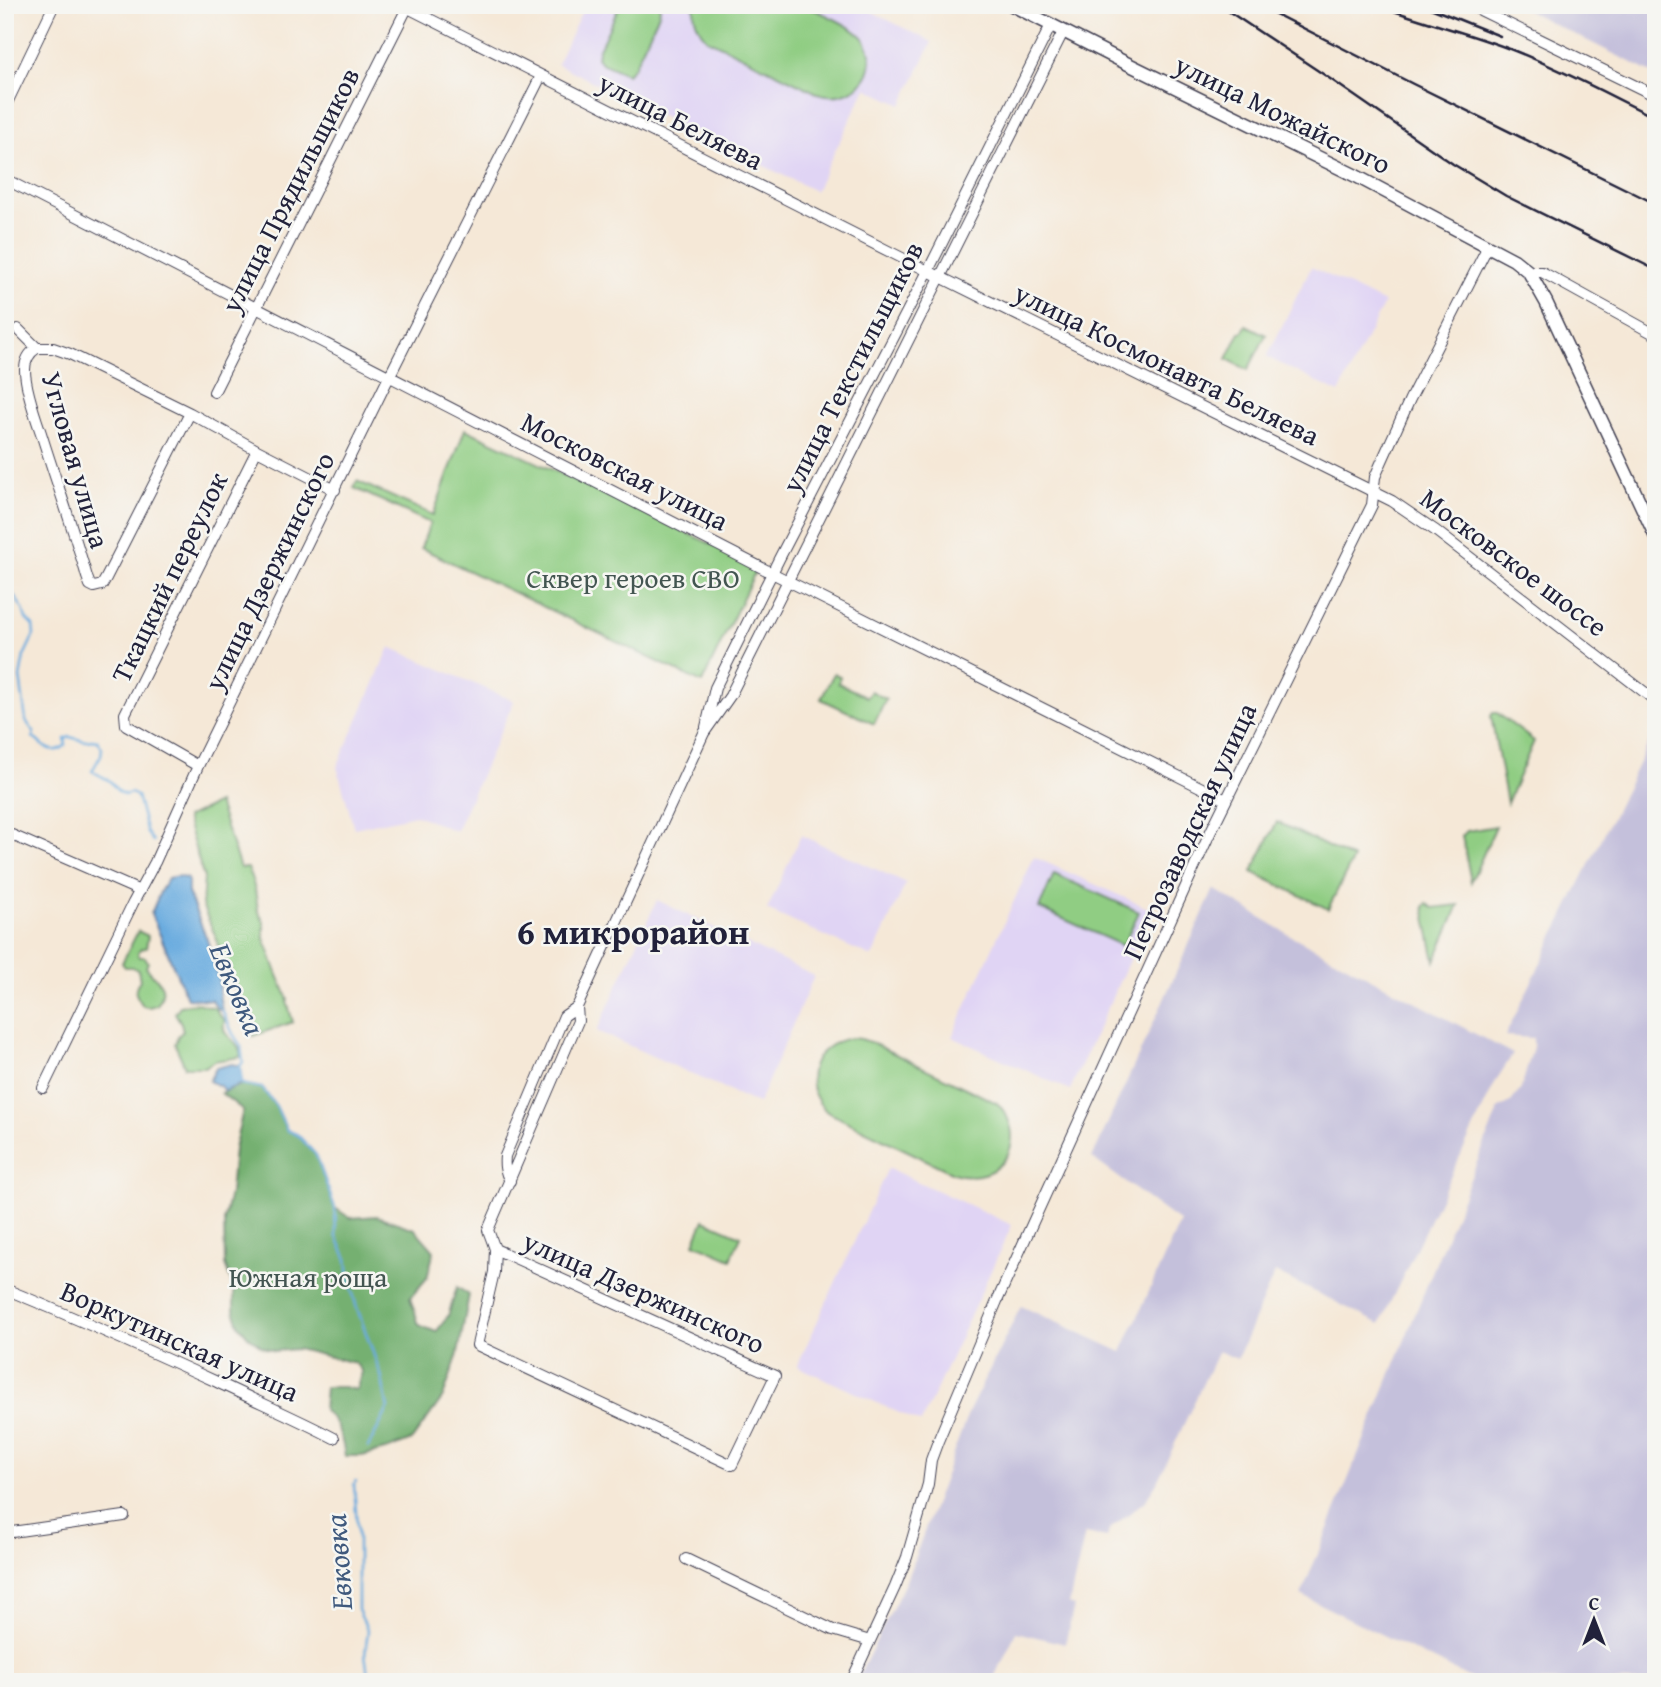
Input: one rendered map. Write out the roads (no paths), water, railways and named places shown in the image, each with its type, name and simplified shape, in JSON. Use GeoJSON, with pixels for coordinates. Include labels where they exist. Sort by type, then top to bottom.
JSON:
{"type":"FeatureCollection","features":[{"type":"Feature","properties":{"kind":"main road","name":"улица Можайского"},"geometry":{"type":"LineString","coordinates":[[1012,5],[1356,176],[1489,246],[1522,265],[1528,272]]}},
{"type":"Feature","properties":{"kind":"main road"},"geometry":{"type":"LineString","coordinates":[[1528,272],[1546,302],[1656,537]]}},
{"type":"Feature","properties":{"kind":"street"},"geometry":{"type":"LineString","coordinates":[[5,107],[54,5]]}},
{"type":"Feature","properties":{"kind":"street"},"geometry":{"type":"LineString","coordinates":[[1470,5],[1656,96]]}},
{"type":"Feature","properties":{"kind":"street","name":"улица Беляева"},"geometry":{"type":"LineString","coordinates":[[404,7],[941,277]]}},
{"type":"Feature","properties":{"kind":"street","name":"улица Прядильщиков"},"geometry":{"type":"LineString","coordinates":[[214,392],[404,7]]}},
{"type":"Feature","properties":{"kind":"street","name":"улица Текстильщиков"},"geometry":{"type":"LineString","coordinates":[[704,733],[715,688],[1051,25]]}},
{"type":"Feature","properties":{"kind":"street","name":"улица Текстильщиков"},"geometry":{"type":"LineString","coordinates":[[775,1376],[733,1465],[477,1345],[494,1272],[495,1249],[488,1230],[578,1021],[577,1007],[704,733],[730,696],[1063,32]]}},
{"type":"Feature","properties":{"kind":"street","name":"улица Дзержинского"},"geometry":{"type":"LineString","coordinates":[[43,1088],[155,862],[198,766],[541,76]]}},
{"type":"Feature","properties":{"kind":"street","name":"Московская улица"},"geometry":{"type":"LineString","coordinates":[[5,180],[772,573],[1226,800]]}},
{"type":"Feature","properties":{"kind":"street","name":"Петрозаводская улица"},"geometry":{"type":"LineString","coordinates":[[850,1682],[907,1557],[928,1484],[931,1460],[997,1301],[1226,800],[1372,505],[1375,477],[1410,399],[1489,246]]}},
{"type":"Feature","properties":{"kind":"street"},"geometry":{"type":"LineString","coordinates":[[1528,272],[1542,272],[1656,335]]}},
{"type":"Feature","properties":{"kind":"street","name":"улица Космонавта Беляева"},"geometry":{"type":"LineString","coordinates":[[941,277],[1373,491]]}},
{"type":"Feature","properties":{"kind":"street"},"geometry":{"type":"LineString","coordinates":[[19,329],[37,348],[53,348],[70,354],[190,413],[335,490]]}},
{"type":"Feature","properties":{"kind":"street","name":"Угловая улица"},"geometry":{"type":"LineString","coordinates":[[37,348],[30,353],[26,364],[29,393],[87,577],[90,585],[94,587],[102,585],[106,578],[190,413]]}},
{"type":"Feature","properties":{"kind":"street","name":"Ткацкий переулок"},"geometry":{"type":"LineString","coordinates":[[198,766],[126,725],[125,714],[257,450]]}},
{"type":"Feature","properties":{"kind":"street","name":"Московское шоссе"},"geometry":{"type":"LineString","coordinates":[[1373,491],[1436,531],[1656,701]]}},
{"type":"Feature","properties":{"kind":"street"},"geometry":{"type":"LineString","coordinates":[[715,688],[730,696]]}},
{"type":"Feature","properties":{"kind":"street"},"geometry":{"type":"LineString","coordinates":[[5,832],[140,891]]}},
{"type":"Feature","properties":{"kind":"street","name":"улица Текстильщиков"},"geometry":{"type":"LineString","coordinates":[[510,1181],[504,1165],[505,1156],[564,1016],[577,1007]]}},
{"type":"Feature","properties":{"kind":"street","name":"улица Дзержинского"},"geometry":{"type":"LineString","coordinates":[[495,1249],[775,1376]]}},
{"type":"Feature","properties":{"kind":"street","name":"Воркутинская улица"},"geometry":{"type":"LineString","coordinates":[[5,1289],[173,1362],[334,1438]]}},
{"type":"Feature","properties":{"kind":"street"},"geometry":{"type":"LineString","coordinates":[[5,1533],[124,1517]]}},
{"type":"Feature","properties":{"kind":"street"},"geometry":{"type":"LineString","coordinates":[[686,1559],[833,1630],[870,1641]]}},
{"type":"Feature","properties":{"kind":"water"},"geometry":{"type":"Polygon","coordinates":[[[178,876],[188,879],[188,893],[207,939],[219,979],[222,1011],[212,1000],[187,998],[151,914],[168,878],[178,876]]]}},
{"type":"Feature","properties":{"kind":"water"},"geometry":{"type":"Polygon","coordinates":[[[232,1064],[240,1066],[242,1084],[224,1091],[209,1081],[216,1068],[232,1064]]]}},
{"type":"Feature","properties":{"kind":"waterway","name":"Евковка"},"geometry":{"type":"LineString","coordinates":[[5,562],[8,587],[23,609],[26,619],[33,626],[34,635],[24,656],[20,677],[26,721],[34,732],[33,737],[45,747],[54,750],[62,748],[66,744],[65,739],[70,737],[98,741],[102,748],[101,755],[92,771],[110,781],[124,795],[131,793],[137,796],[147,833],[153,841]]}},
{"type":"Feature","properties":{"kind":"waterway","name":"Евковка"},"geometry":{"type":"LineString","coordinates":[[222,1010],[241,1046],[242,1084],[262,1088],[276,1106],[287,1130],[298,1135],[316,1155],[335,1208],[336,1235],[347,1259],[356,1305],[381,1375],[388,1409],[368,1447]]}},
{"type":"Feature","properties":{"kind":"waterway","name":"Евковка"},"geometry":{"type":"LineString","coordinates":[[356,1481],[358,1610],[368,1631],[365,1654],[369,1682]]}},
{"type":"Feature","properties":{"kind":"railway"},"geometry":{"type":"LineString","coordinates":[[1219,5],[1453,164],[1506,196],[1656,270]]}},
{"type":"Feature","properties":{"kind":"railway"},"geometry":{"type":"LineString","coordinates":[[1258,5],[1656,204]]}},
{"type":"Feature","properties":{"kind":"railway"},"geometry":{"type":"LineString","coordinates":[[1377,5],[1515,51],[1656,118]]}},
{"type":"Feature","properties":{"kind":"railway"},"geometry":{"type":"LineString","coordinates":[[1423,5],[1500,36]]}},
{"type":"Feature","properties":{"kind":"district","name":"6 микрорайон"},"geometry":{"type":"Point","coordinates":[633,932]}},
{"type":"Feature","properties":{"kind":"park label","name":"Сквер героев СВО"},"geometry":{"type":"Point","coordinates":[633,578]}},
{"type":"Feature","properties":{"kind":"park label","name":"Южная роща"},"geometry":{"type":"Point","coordinates":[308,1277]}}]}
